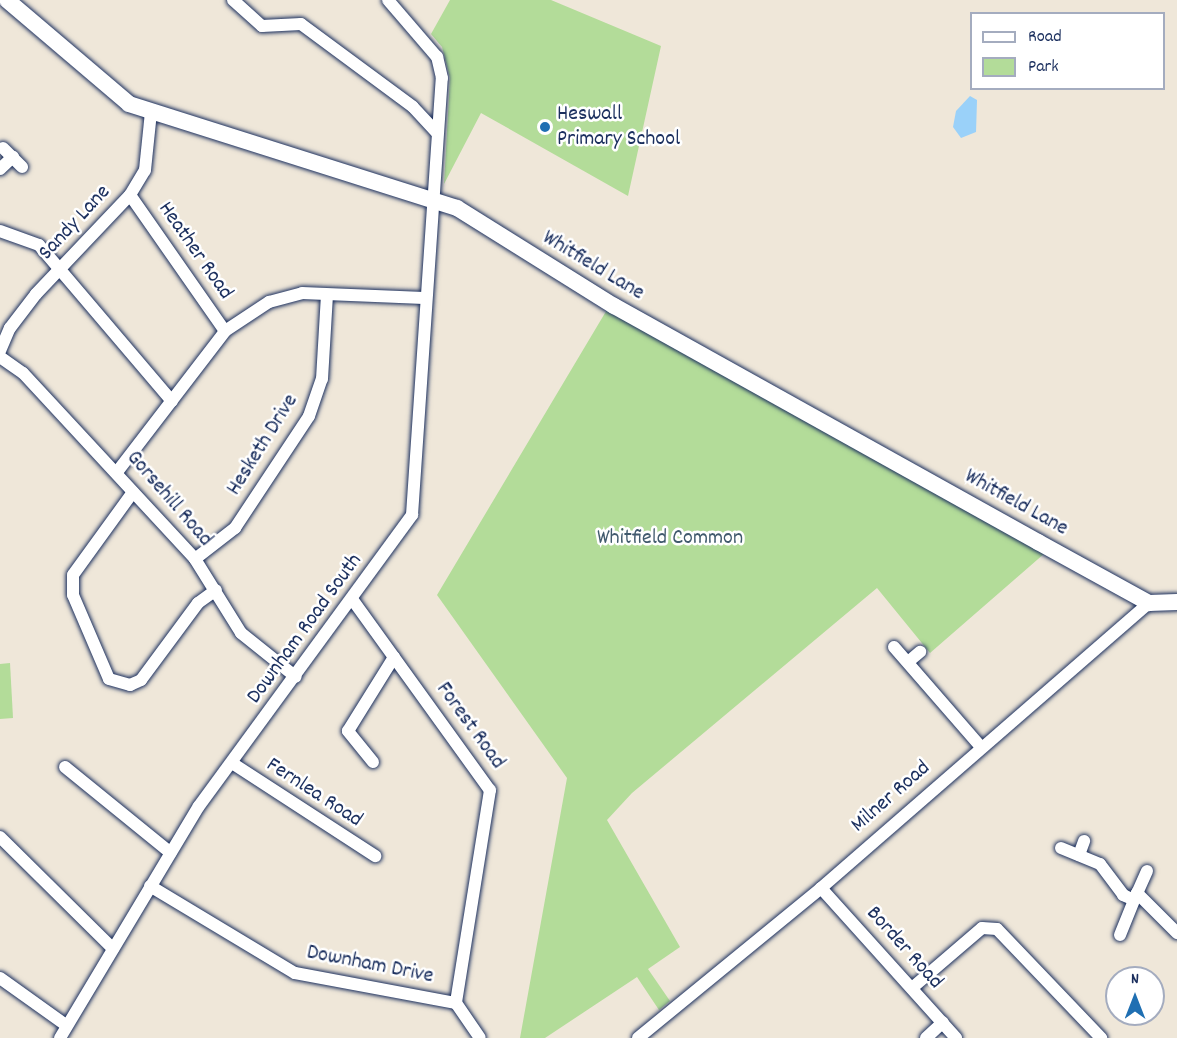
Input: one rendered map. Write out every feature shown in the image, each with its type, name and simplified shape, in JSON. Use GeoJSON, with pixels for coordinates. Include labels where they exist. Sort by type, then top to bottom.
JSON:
{"type":"FeatureCollection","features":[{"type":"Feature","properties":{"kind":"street","name":"Whitfield Lane"},"geometry":{"type":"LineString","coordinates":[[7,0],[111,90],[151,112],[432,196],[611,304],[1149,603]]}},
{"type":"Feature","properties":{"kind":"street"},"geometry":{"type":"LineString","coordinates":[[233,0],[262,26],[301,24],[413,107],[437,133]]}},
{"type":"Feature","properties":{"kind":"street","name":"Downham Road South"},"geometry":{"type":"LineString","coordinates":[[60,1038],[171,853],[232,763],[412,515],[424,298],[442,78],[437,57],[388,0]]}},
{"type":"Feature","properties":{"kind":"street","name":"Sandy Lane"},"geometry":{"type":"LineString","coordinates":[[0,351],[10,328],[130,195],[145,170],[151,112]]}},
{"type":"Feature","properties":{"kind":"street"},"geometry":{"type":"LineString","coordinates":[[0,169],[8,153],[22,166]]}},
{"type":"Feature","properties":{"kind":"street","name":"Heather Road"},"geometry":{"type":"LineString","coordinates":[[130,195],[225,332]]}},
{"type":"Feature","properties":{"kind":"street"},"geometry":{"type":"LineString","coordinates":[[0,231],[39,245],[62,269],[172,401]]}},
{"type":"Feature","properties":{"kind":"street"},"geometry":{"type":"LineString","coordinates":[[117,472],[225,332],[269,302],[302,293],[424,298]]}},
{"type":"Feature","properties":{"kind":"street","name":"Hesketh Drive"},"geometry":{"type":"LineString","coordinates":[[195,559],[235,528],[309,416],[321,379],[327,295]]}},
{"type":"Feature","properties":{"kind":"street","name":"Gorsehill Road"},"geometry":{"type":"LineString","coordinates":[[0,357],[23,373],[195,559],[241,633],[296,676]]}},
{"type":"Feature","properties":{"kind":"street"},"geometry":{"type":"LineString","coordinates":[[133,492],[72,575],[74,595],[109,679],[130,685],[141,680],[198,603],[216,590]]}},
{"type":"Feature","properties":{"kind":"street","name":"Forest Road"},"geometry":{"type":"LineString","coordinates":[[352,599],[490,790],[456,1004]]}},
{"type":"Feature","properties":{"kind":"street"},"geometry":{"type":"LineString","coordinates":[[1149,603],[1177,602]]}},
{"type":"Feature","properties":{"kind":"street","name":"Milner Road"},"geometry":{"type":"LineString","coordinates":[[638,1038],[821,888],[1149,603]]}},
{"type":"Feature","properties":{"kind":"street"},"geometry":{"type":"LineString","coordinates":[[894,647],[981,747]]}},
{"type":"Feature","properties":{"kind":"street"},"geometry":{"type":"LineString","coordinates":[[908,662],[920,652]]}},
{"type":"Feature","properties":{"kind":"street"},"geometry":{"type":"LineString","coordinates":[[373,762],[348,731],[394,657]]}},
{"type":"Feature","properties":{"kind":"street","name":"Fernlea Road"},"geometry":{"type":"LineString","coordinates":[[232,763],[375,856]]}},
{"type":"Feature","properties":{"kind":"street"},"geometry":{"type":"LineString","coordinates":[[64,767],[171,853]]}},
{"type":"Feature","properties":{"kind":"street"},"geometry":{"type":"LineString","coordinates":[[0,837],[113,949]]}},
{"type":"Feature","properties":{"kind":"street"},"geometry":{"type":"LineString","coordinates":[[1079,855],[1084,841]]}},
{"type":"Feature","properties":{"kind":"street"},"geometry":{"type":"LineString","coordinates":[[1061,848],[1100,864],[1123,895],[1136,896],[1177,933]]}},
{"type":"Feature","properties":{"kind":"street"},"geometry":{"type":"LineString","coordinates":[[1120,935],[1147,871]]}},
{"type":"Feature","properties":{"kind":"street","name":"Downham Drive"},"geometry":{"type":"LineString","coordinates":[[150,886],[296,973],[456,1004],[480,1038]]}},
{"type":"Feature","properties":{"kind":"street","name":"Border Road"},"geometry":{"type":"LineString","coordinates":[[821,888],[956,1038]]}},
{"type":"Feature","properties":{"kind":"street"},"geometry":{"type":"LineString","coordinates":[[912,988],[982,928],[998,929],[1101,1038]]}},
{"type":"Feature","properties":{"kind":"street"},"geometry":{"type":"LineString","coordinates":[[0,978],[67,1026]]}},
{"type":"Feature","properties":{"kind":"street"},"geometry":{"type":"LineString","coordinates":[[926,1038],[943,1022]]}},
{"type":"Feature","properties":{"kind":"green space","name":"Heswall Primary School"},"geometry":{"type":"Polygon","coordinates":[[[450,0],[551,0],[661,46],[628,196],[481,113],[444,184],[450,78],[442,47],[431,34],[450,0]]]}},
{"type":"Feature","properties":{"kind":"green space","name":"Whitfield Common"},"geometry":{"type":"Polygon","coordinates":[[[608,308],[1045,553],[930,653],[877,588],[632,793],[607,820],[680,947],[648,969],[670,1001],[659,1010],[637,977],[545,1038],[520,1038],[567,778],[437,595],[608,308]]]}},
{"type":"Feature","properties":{"kind":"green space"},"geometry":{"type":"Polygon","coordinates":[[[10,663],[13,718],[0,719],[0,664],[10,663]]]}},
{"type":"Feature","properties":{"kind":"water"},"geometry":{"type":"Polygon","coordinates":[[[970,96],[977,100],[976,132],[961,138],[953,127],[956,111],[970,96]]]}},
{"type":"Feature","properties":{"kind":"place","name":"Heswall Primary School"},"geometry":{"type":"Point","coordinates":[545,127]}}]}
